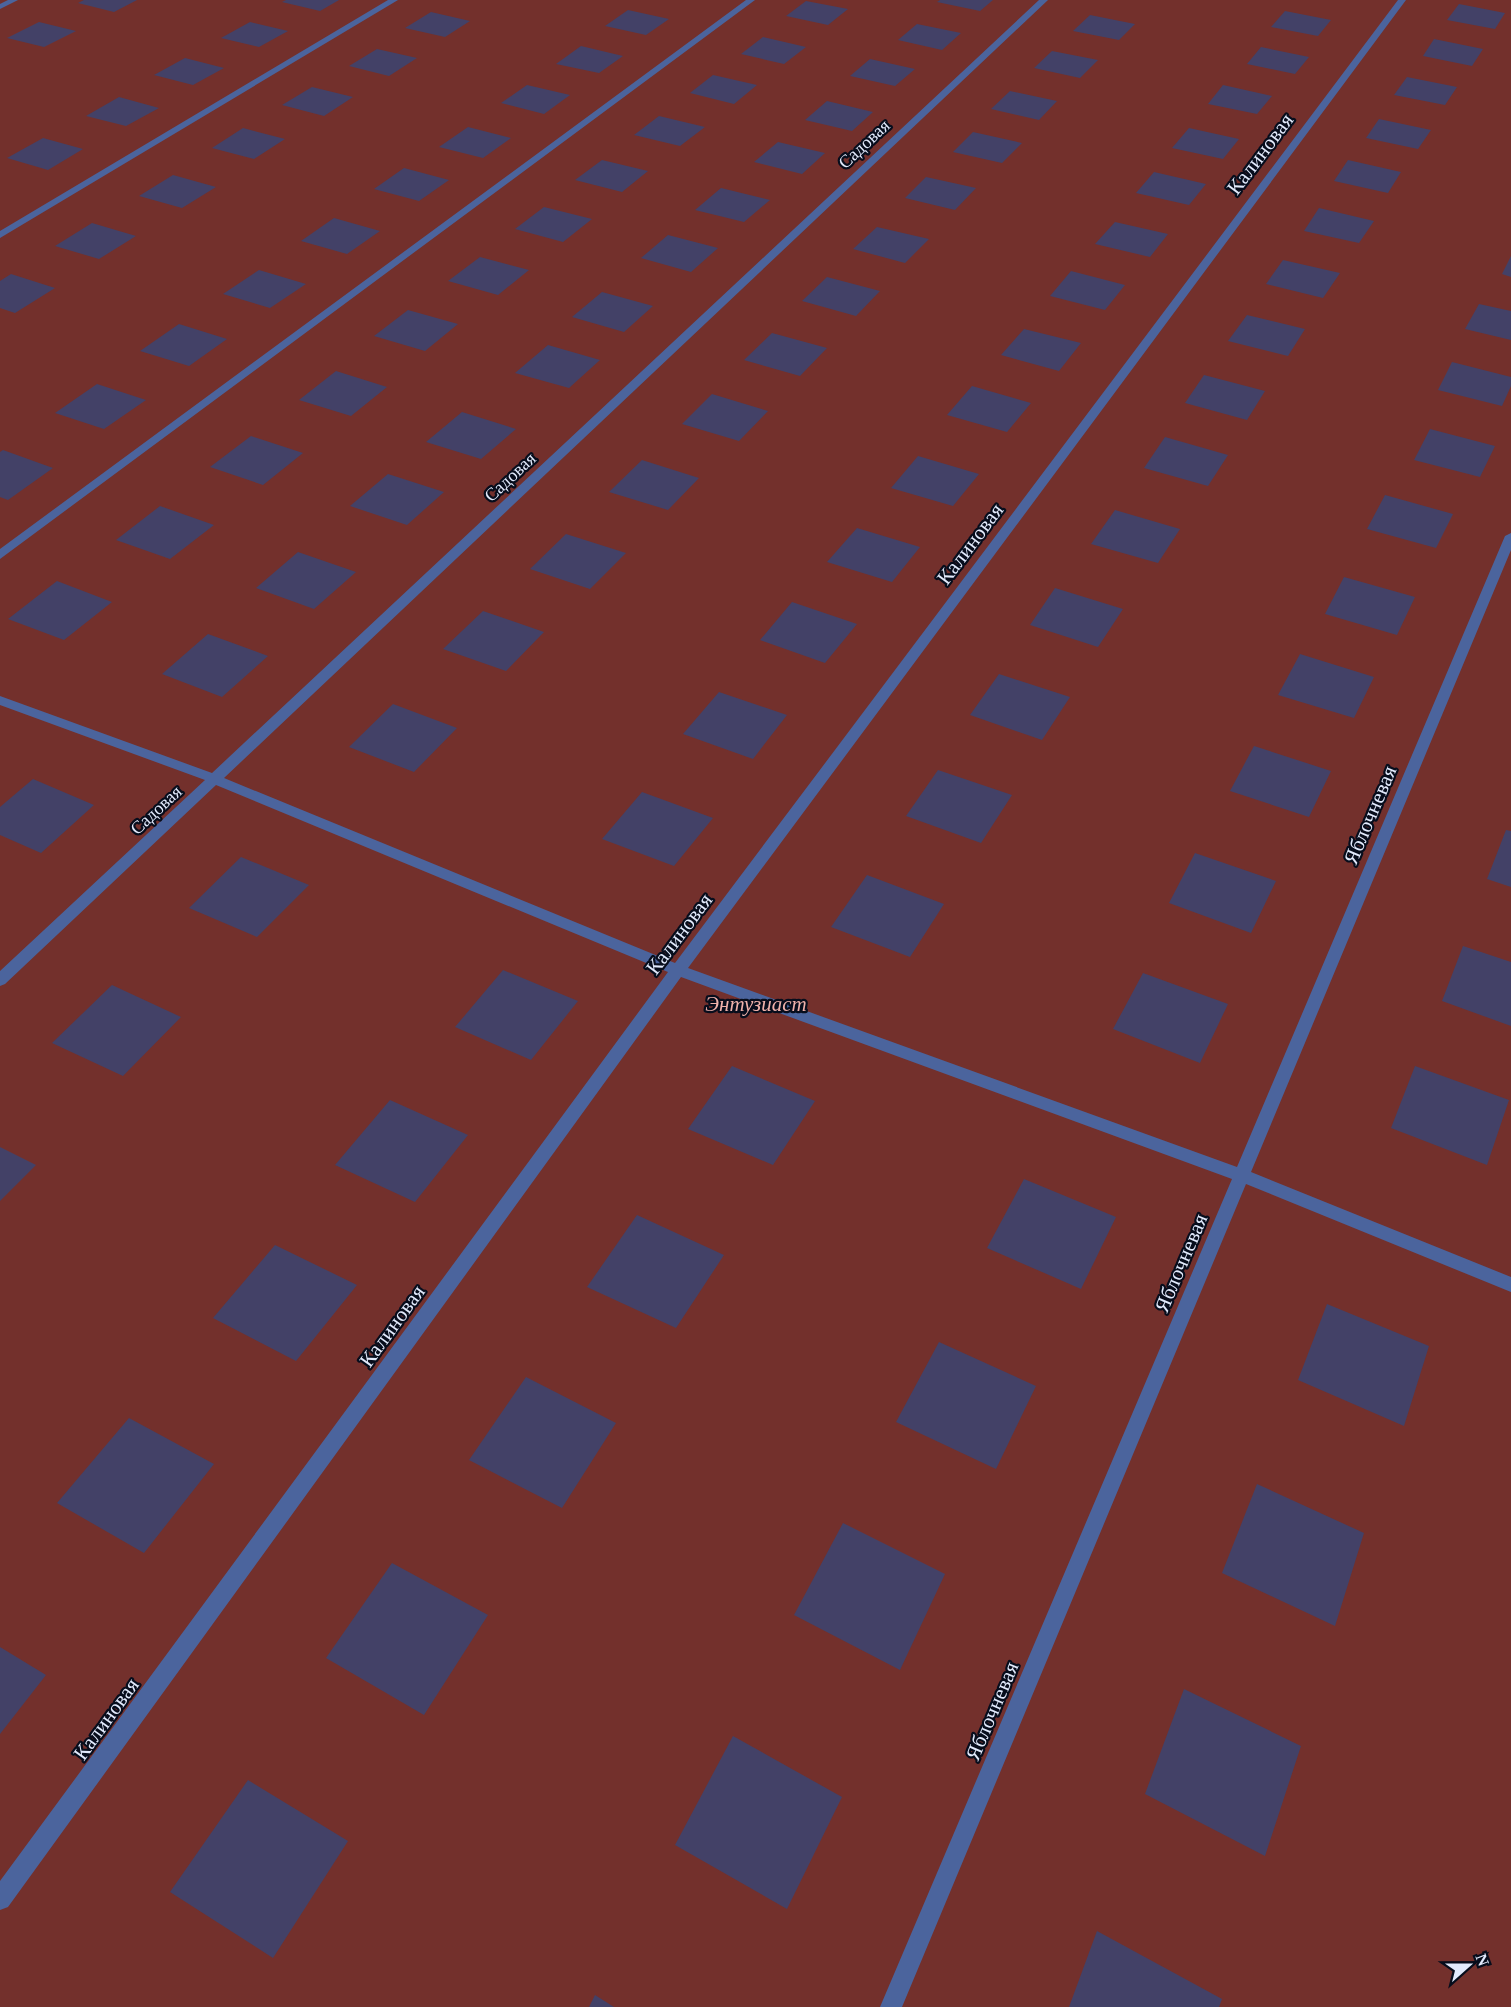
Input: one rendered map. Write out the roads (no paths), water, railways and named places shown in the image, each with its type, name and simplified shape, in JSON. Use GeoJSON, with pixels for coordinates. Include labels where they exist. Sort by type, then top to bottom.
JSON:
{"type":"FeatureCollection","features":[{"type":"Feature","properties":{"kind":"street"},"geometry":{"type":"LineString","coordinates":[[0,7],[14,0]]}},
{"type":"Feature","properties":{"kind":"street"},"geometry":{"type":"LineString","coordinates":[[0,235],[394,0]]}},
{"type":"Feature","properties":{"kind":"street"},"geometry":{"type":"LineString","coordinates":[[0,555],[751,0]]}},
{"type":"Feature","properties":{"kind":"street","name":"Садовая"},"geometry":{"type":"LineString","coordinates":[[0,980],[1044,0]]}},
{"type":"Feature","properties":{"kind":"street","name":"Калиновая"},"geometry":{"type":"LineString","coordinates":[[0,1899],[678,970],[1402,0]]}},
{"type":"Feature","properties":{"kind":"street","name":"Яблочневая"},"geometry":{"type":"LineString","coordinates":[[891,2007],[1511,536]]}},
{"type":"Feature","properties":{"kind":"street"},"geometry":{"type":"LineString","coordinates":[[0,700],[215,779],[678,970],[1243,1176],[1511,1285]]}},
{"type":"Feature","properties":{"kind":"park label","name":"Энтузиаст"},"geometry":{"type":"Point","coordinates":[756,1004]}}]}
